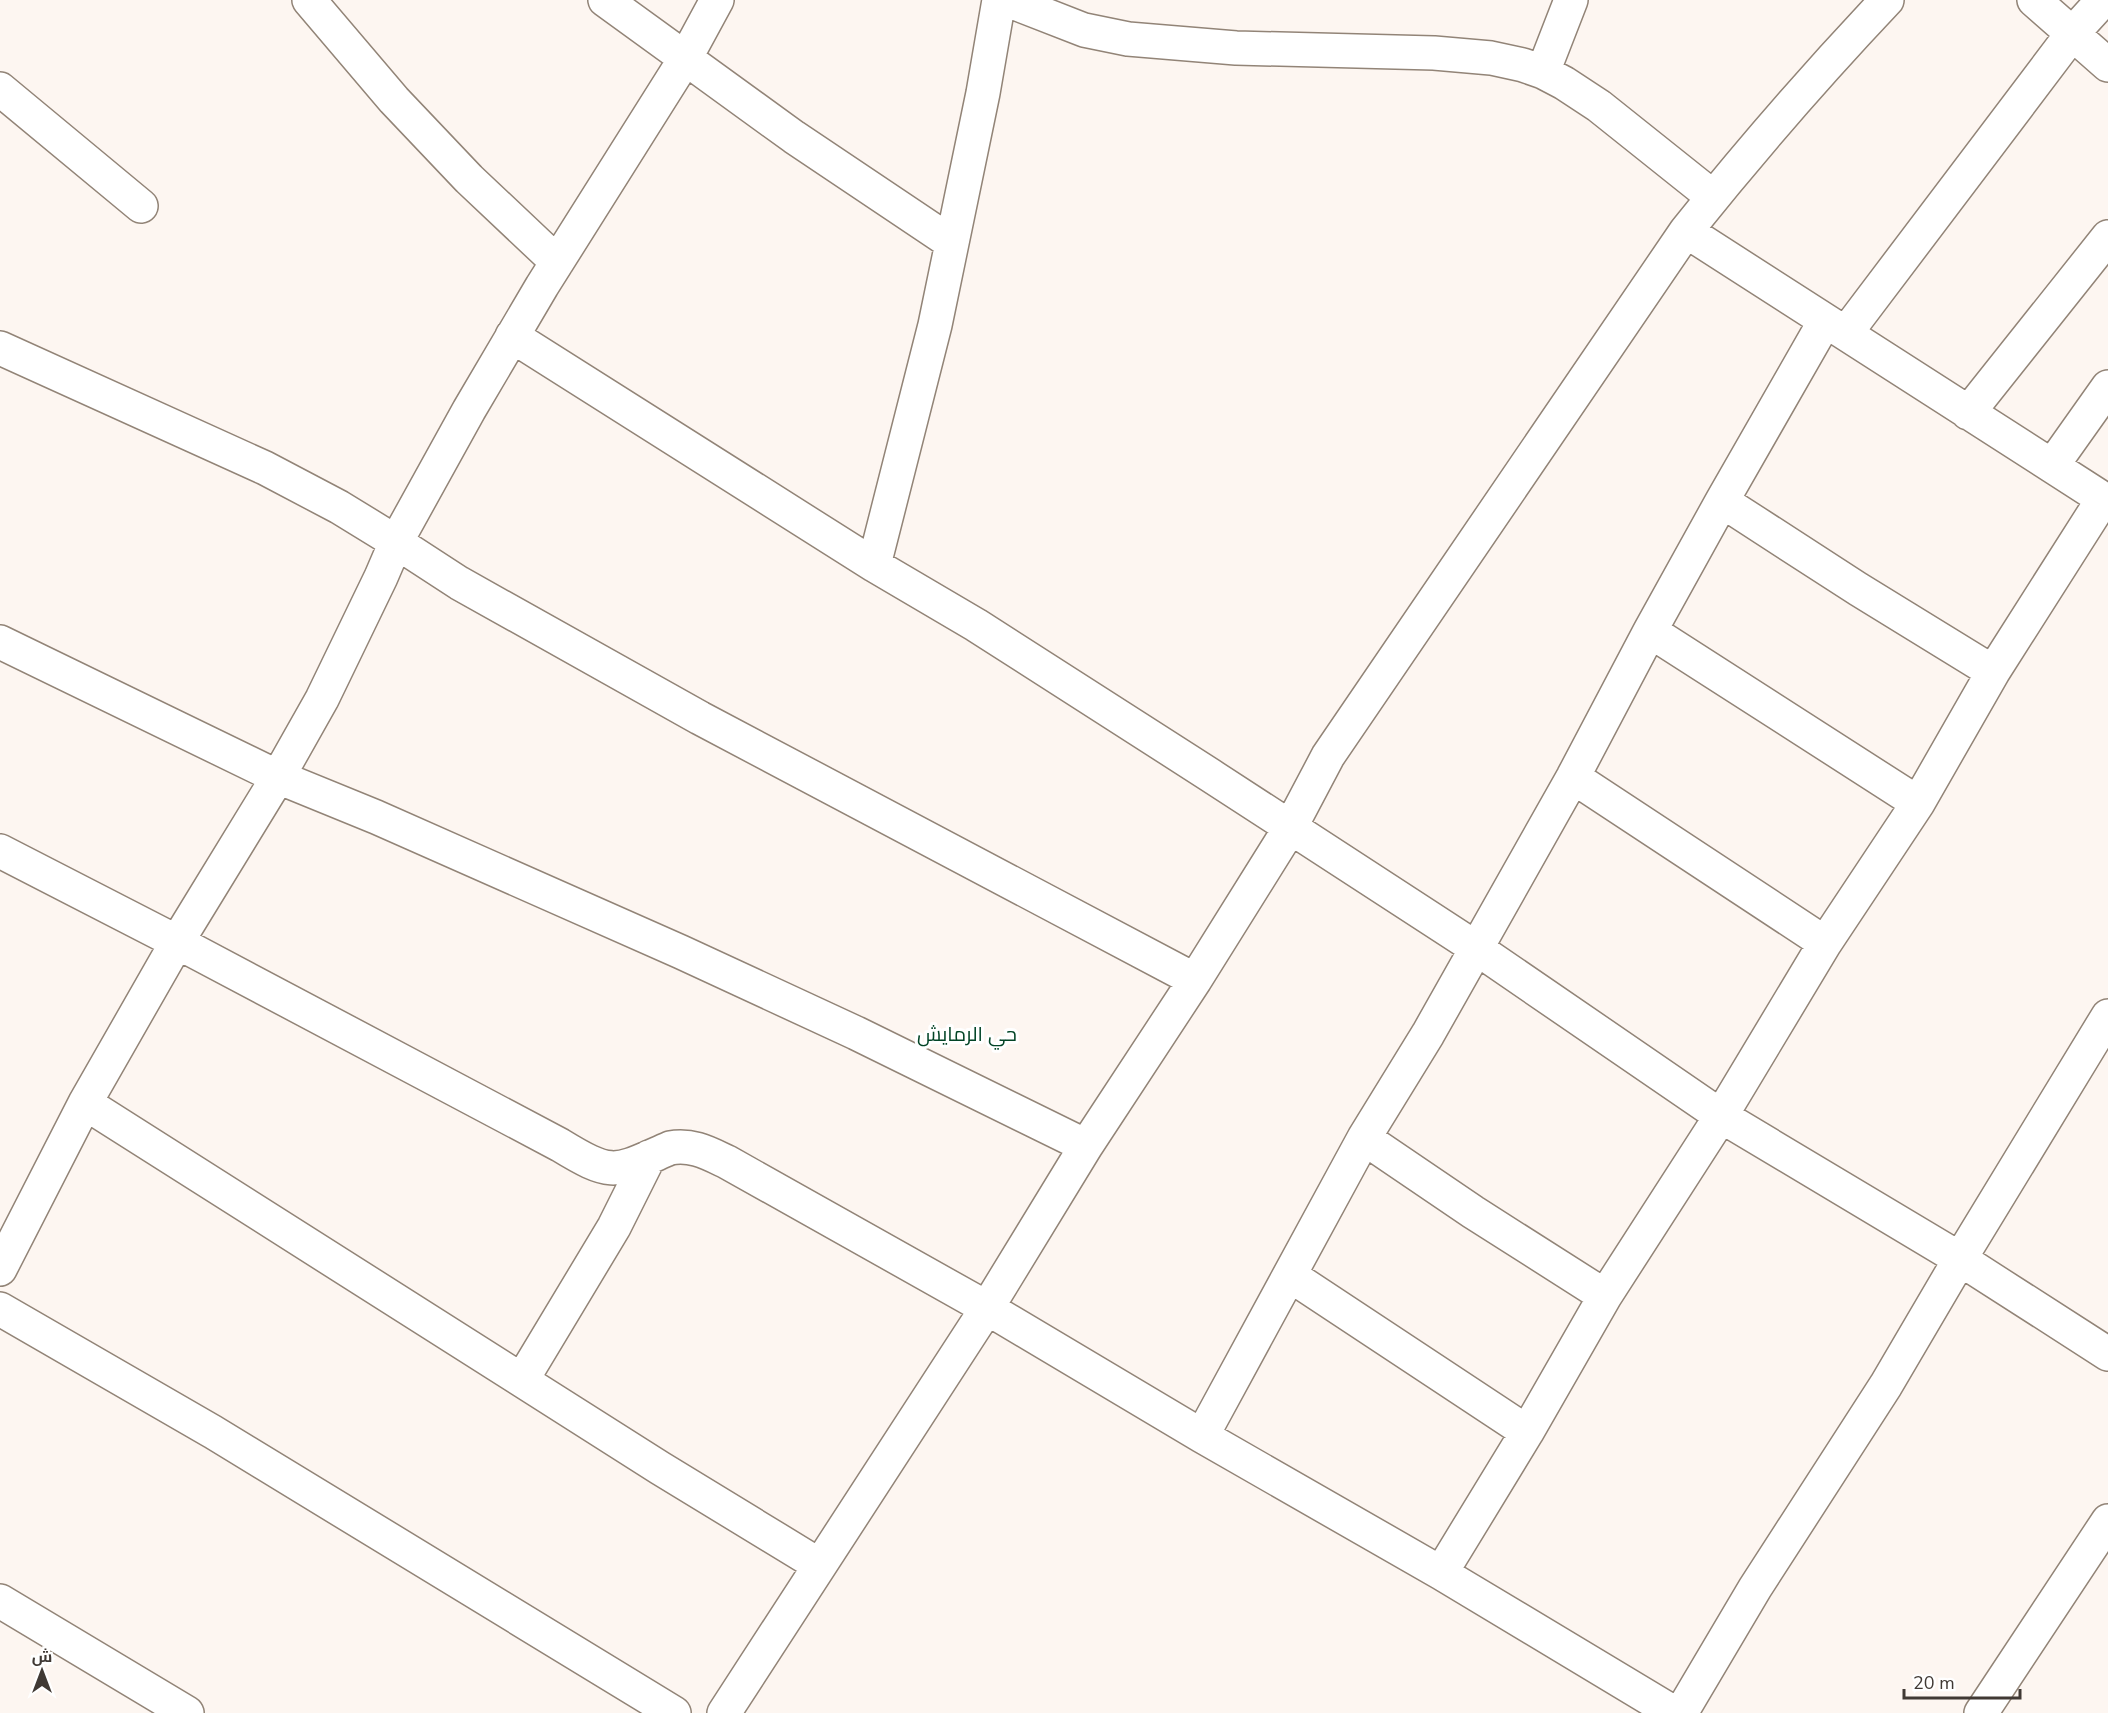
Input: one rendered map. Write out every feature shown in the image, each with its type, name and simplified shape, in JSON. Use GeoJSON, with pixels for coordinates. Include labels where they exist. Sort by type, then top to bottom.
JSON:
{"type":"FeatureCollection","features":[{"type":"Feature","properties":{"kind":"street"},"geometry":{"type":"LineString","coordinates":[[605,0],[794,137],[952,243]]}},
{"type":"Feature","properties":{"kind":"street"},"geometry":{"type":"LineString","coordinates":[[0,1269],[85,1103],[177,942],[278,777],[322,699],[396,542],[512,336],[685,59],[717,0]]}},
{"type":"Feature","properties":{"kind":"street"},"geometry":{"type":"LineString","coordinates":[[874,565],[920,388],[983,93],[999,0]]}},
{"type":"Feature","properties":{"kind":"street"},"geometry":{"type":"LineString","coordinates":[[1007,0],[1084,30],[1128,39],[1236,48],[1434,53],[1491,58],[1523,65],[1543,72],[1599,106],[1713,196]]}},
{"type":"Feature","properties":{"kind":"street"},"geometry":{"type":"LineString","coordinates":[[1543,72],[1571,0]]}},
{"type":"Feature","properties":{"kind":"street"},"geometry":{"type":"LineString","coordinates":[[724,1713],[987,1308],[1086,1146],[1195,980],[1290,828],[1328,756],[1513,482],[1686,231],[1713,196],[1817,74],[1887,0]]}},
{"type":"Feature","properties":{"kind":"street"},"geometry":{"type":"LineString","coordinates":[[2034,0],[2108,65]]}},
{"type":"Feature","properties":{"kind":"street"},"geometry":{"type":"LineString","coordinates":[[1202,1436],[1364,1138],[1428,1034],[1573,777],[1722,501],[1835,327],[2072,34],[2103,0]]}},
{"type":"Feature","properties":{"kind":"street"},"geometry":{"type":"LineString","coordinates":[[316,2],[394,100],[469,179],[557,262]]}},
{"type":"Feature","properties":{"kind":"street"},"geometry":{"type":"LineString","coordinates":[[0,88],[141,206]]}},
{"type":"Feature","properties":{"kind":"street"},"geometry":{"type":"LineString","coordinates":[[1441,1573],[1527,1432],[1605,1296],[1721,1116],[1825,943],[1918,803],[1993,672],[2106,501],[1686,231]]}},
{"type":"Feature","properties":{"kind":"street"},"geometry":{"type":"LineString","coordinates":[[1968,413],[2108,237]]}},
{"type":"Feature","properties":{"kind":"street"},"geometry":{"type":"LineString","coordinates":[[512,336],[874,565],[976,625],[1476,948],[1721,1116],[1960,1258],[2108,1354]]}},
{"type":"Feature","properties":{"kind":"street"},"geometry":{"type":"LineString","coordinates":[[0,348],[264,468],[339,507],[459,583],[700,718],[1195,980]]}},
{"type":"Feature","properties":{"kind":"street"},"geometry":{"type":"LineString","coordinates":[[2052,466],[2108,387]]}},
{"type":"Feature","properties":{"kind":"street"},"geometry":{"type":"LineString","coordinates":[[1722,501],[1858,589],[1993,672]]}},
{"type":"Feature","properties":{"kind":"street"},"geometry":{"type":"LineString","coordinates":[[1650,631],[1918,803]]}},
{"type":"Feature","properties":{"kind":"street"},"geometry":{"type":"LineString","coordinates":[[0,642],[278,777],[376,817],[681,952],[856,1033],[1086,1146]]}},
{"type":"Feature","properties":{"kind":"street"},"geometry":{"type":"LineString","coordinates":[[1573,777],[1825,943]]}},
{"type":"Feature","properties":{"kind":"street"},"geometry":{"type":"LineString","coordinates":[[0,851],[177,942],[593,1164],[612,1169],[623,1168],[678,1146],[702,1150],[784,1193],[987,1308],[1202,1436],[1441,1573],[1674,1713]]}},
{"type":"Feature","properties":{"kind":"street"},"geometry":{"type":"LineString","coordinates":[[1681,1713],[1755,1588],[1886,1385],[1960,1258],[2108,1016]]}},
{"type":"Feature","properties":{"kind":"street"},"geometry":{"type":"LineString","coordinates":[[85,1103],[819,1565]]}},
{"type":"Feature","properties":{"kind":"street"},"geometry":{"type":"LineString","coordinates":[[1364,1138],[1473,1212],[1605,1296]]}},
{"type":"Feature","properties":{"kind":"street"},"geometry":{"type":"LineString","coordinates":[[522,1380],[614,1227],[649,1157]]}},
{"type":"Feature","properties":{"kind":"street"},"geometry":{"type":"LineString","coordinates":[[1291,1276],[1527,1432]]}},
{"type":"Feature","properties":{"kind":"street"},"geometry":{"type":"LineString","coordinates":[[0,1309],[213,1432],[674,1713]]}},
{"type":"Feature","properties":{"kind":"street"},"geometry":{"type":"LineString","coordinates":[[1981,1713],[2108,1521]]}},
{"type":"Feature","properties":{"kind":"street"},"geometry":{"type":"LineString","coordinates":[[0,1601],[187,1713]]}},
{"type":"Feature","properties":{"kind":"district","name":"حي الرمايش"},"geometry":{"type":"Point","coordinates":[967,1034]}}]}
